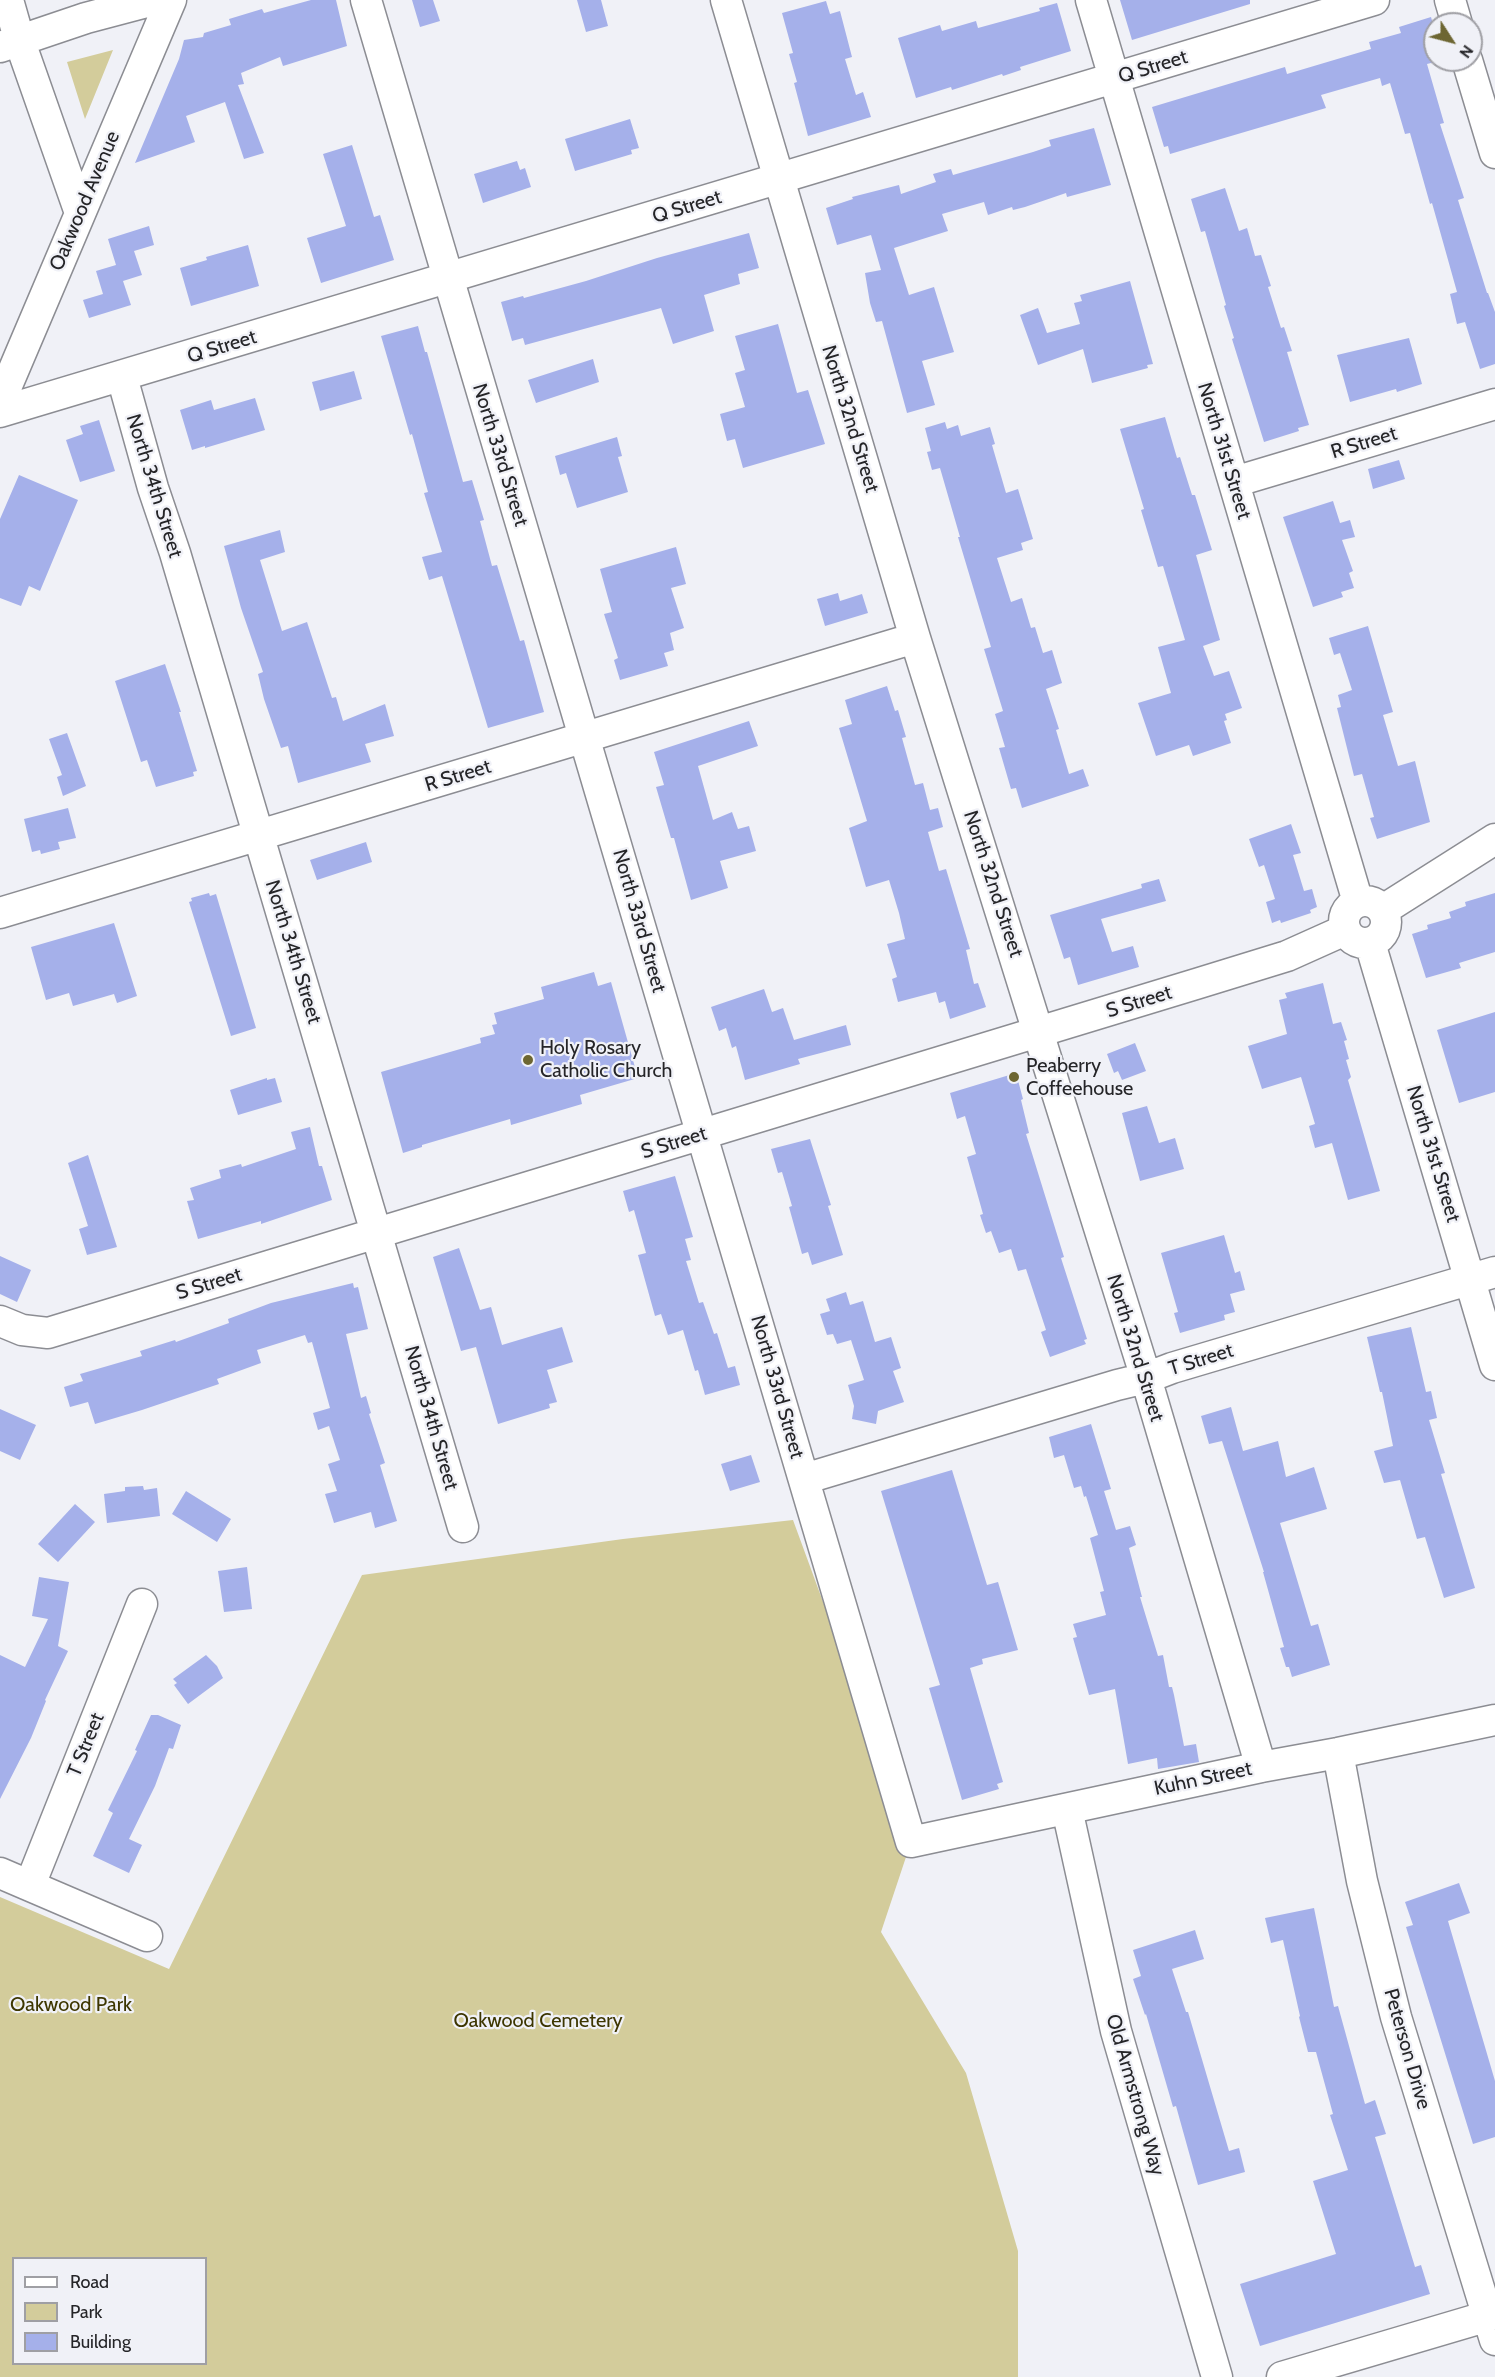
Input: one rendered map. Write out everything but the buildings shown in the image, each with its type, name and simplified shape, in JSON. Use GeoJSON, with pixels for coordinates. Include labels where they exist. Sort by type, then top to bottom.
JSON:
{"type":"FeatureCollection","features":[{"type":"Feature","properties":{"kind":"street"},"geometry":{"type":"LineString","coordinates":[[8,0],[10,44],[80,213]]}},
{"type":"Feature","properties":{"kind":"street"},"geometry":{"type":"LineString","coordinates":[[10,44],[86,18],[154,0]]}},
{"type":"Feature","properties":{"kind":"street","name":"Oakwood Avenue"},"geometry":{"type":"LineString","coordinates":[[0,402],[171,0]]}},
{"type":"Feature","properties":{"kind":"street","name":"North 33rd Street"},"geometry":{"type":"LineString","coordinates":[[366,0],[911,1842]]}},
{"type":"Feature","properties":{"kind":"street","name":"North 32nd Street"},"geometry":{"type":"LineString","coordinates":[[726,0],[915,638],[1040,1032],[1053,1083],[1146,1378],[1261,1767]]}},
{"type":"Feature","properties":{"kind":"street","name":"North 31st Street"},"geometry":{"type":"LineString","coordinates":[[1091,0],[1233,482],[1370,906],[1386,916],[1385,930],[1376,940],[1357,937],[1482,1275],[1495,1365]]}},
{"type":"Feature","properties":{"kind":"street","name":"Q Street"},"geometry":{"type":"LineString","coordinates":[[0,412],[1374,0]]}},
{"type":"Feature","properties":{"kind":"street"},"geometry":{"type":"LineString","coordinates":[[1471,72],[1495,153]]}},
{"type":"Feature","properties":{"kind":"street","name":"North 34th Street"},"geometry":{"type":"LineString","coordinates":[[122,377],[153,488],[175,553],[463,1527]]}},
{"type":"Feature","properties":{"kind":"street","name":"R Street"},"geometry":{"type":"LineString","coordinates":[[1233,482],[1495,404]]}},
{"type":"Feature","properties":{"kind":"street","name":"R Street"},"geometry":{"type":"LineString","coordinates":[[0,914],[915,638]]}},
{"type":"Feature","properties":{"kind":"street"},"geometry":{"type":"LineString","coordinates":[[1357,937],[1344,923],[1347,910],[1370,906],[1495,839]]}},
{"type":"Feature","properties":{"kind":"street","name":"S Street"},"geometry":{"type":"LineString","coordinates":[[0,1321],[22,1330],[48,1333],[1287,956],[1357,937]]}},
{"type":"Feature","properties":{"kind":"street","name":"T Street"},"geometry":{"type":"LineString","coordinates":[[804,1479],[1146,1378],[1172,1368],[1482,1275]]}},
{"type":"Feature","properties":{"kind":"street","name":"T Street"},"geometry":{"type":"LineString","coordinates":[[30,1885],[142,1604]]}},
{"type":"Feature","properties":{"kind":"street","name":"Kuhn Street"},"geometry":{"type":"LineString","coordinates":[[911,1842],[1261,1767],[1495,1720]]}},
{"type":"Feature","properties":{"kind":"street","name":"Peterson Drive"},"geometry":{"type":"LineString","coordinates":[[1338,1753],[1362,1881],[1393,2005],[1493,2323]]}},
{"type":"Feature","properties":{"kind":"street","name":"Old Armstrong Way"},"geometry":{"type":"LineString","coordinates":[[1067,1809],[1113,2021],[1217,2377]]}},
{"type":"Feature","properties":{"kind":"street"},"geometry":{"type":"LineString","coordinates":[[0,1872],[147,1936]]}},
{"type":"Feature","properties":{"kind":"street"},"geometry":{"type":"LineString","coordinates":[[1282,2377],[1493,2323]]}},
{"type":"Feature","properties":{"kind":"green space"},"geometry":{"type":"Polygon","coordinates":[[[113,50],[85,119],[67,62],[113,50]]]}},
{"type":"Feature","properties":{"kind":"green space","name":"Oakwood Cemetery"},"geometry":{"type":"Polygon","coordinates":[[[793,1520],[911,1842],[881,1932],[966,2073],[1018,2251],[1018,2377],[0,2377],[0,1897],[169,1969],[362,1575],[623,1539],[793,1520]]]}},
{"type":"Feature","properties":{"kind":"place","name":"Holy Rosary Catholic Church"},"geometry":{"type":"Point","coordinates":[528,1060]}},
{"type":"Feature","properties":{"kind":"place","name":"Peaberry Coffeehouse"},"geometry":{"type":"Point","coordinates":[1014,1077]}},
{"type":"Feature","properties":{"kind":"park label","name":"Oakwood Park"},"geometry":{"type":"Point","coordinates":[71,2005]}}]}
